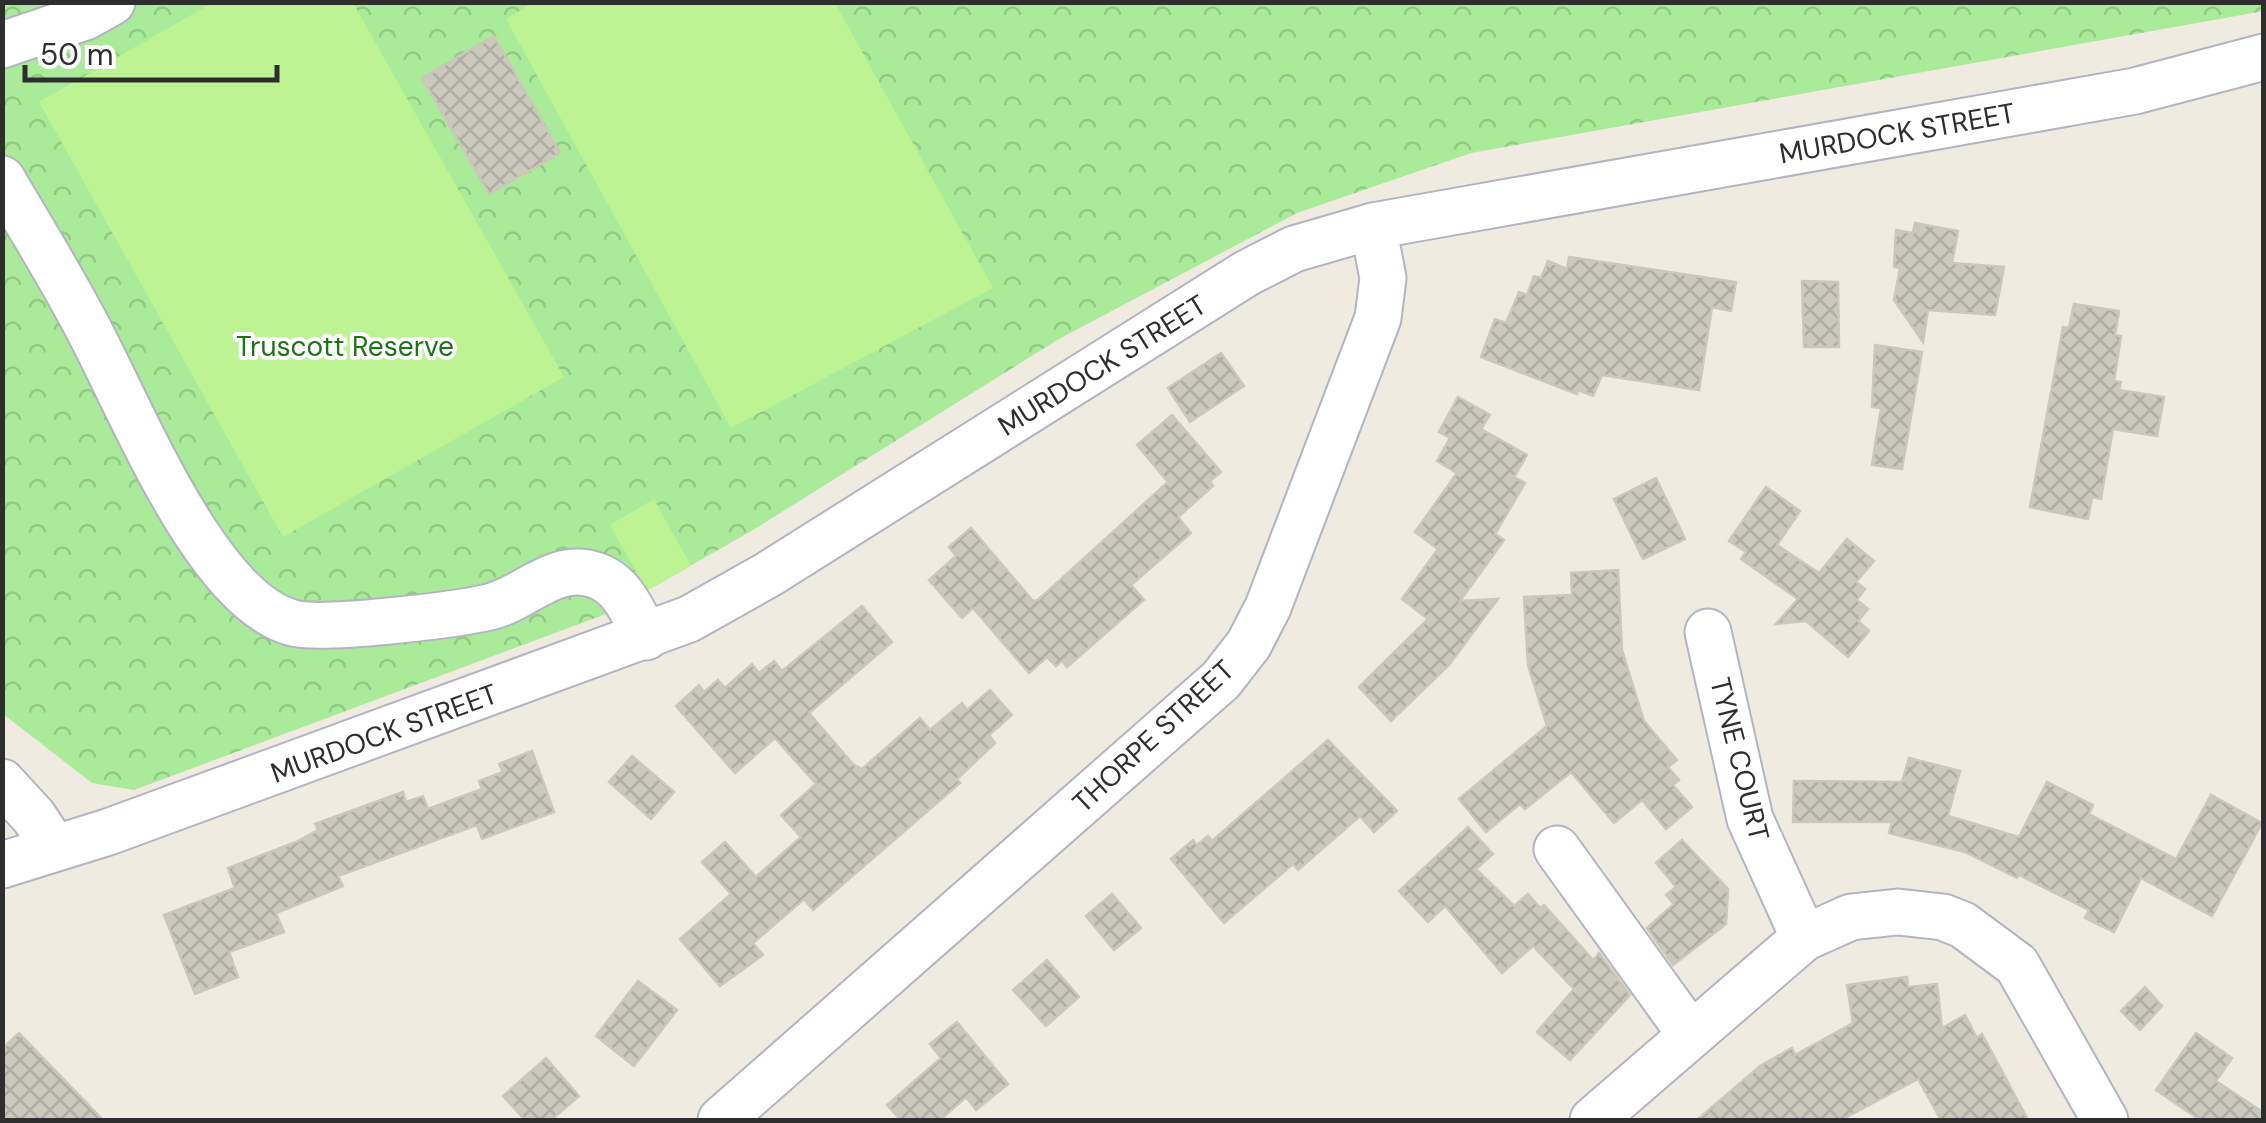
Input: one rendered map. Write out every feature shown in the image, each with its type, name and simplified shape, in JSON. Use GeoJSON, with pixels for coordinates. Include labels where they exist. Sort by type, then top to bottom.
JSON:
{"type":"FeatureCollection","features":[{"type":"Feature","properties":{"kind":"street"},"geometry":{"type":"LineString","coordinates":[[2,45],[85,17],[112,2]]}},
{"type":"Feature","properties":{"kind":"street","name":"MURDOCK STREET"},"geometry":{"type":"LineString","coordinates":[[2,865],[52,846],[108,832],[646,637],[769,574],[1271,258],[1373,226],[2135,91],[2264,57]]}},
{"type":"Feature","properties":{"kind":"street"},"geometry":{"type":"LineString","coordinates":[[2,179],[83,317],[191,525],[244,595],[267,614],[296,624],[342,624],[490,608],[552,577],[574,571],[613,585],[646,637]]}},
{"type":"Feature","properties":{"kind":"street","name":"THORPE STREET"},"geometry":{"type":"LineString","coordinates":[[721,1120],[1221,680],[1249,644],[1268,606],[1378,318],[1383,278],[1373,226]]}},
{"type":"Feature","properties":{"kind":"street","name":"TYNE COURT"},"geometry":{"type":"LineString","coordinates":[[1708,632],[1750,818],[1804,938]]}},
{"type":"Feature","properties":{"kind":"street"},"geometry":{"type":"LineString","coordinates":[[2,782],[52,846]]}},
{"type":"Feature","properties":{"kind":"street"},"geometry":{"type":"LineString","coordinates":[[1557,849],[1691,1034]]}},
{"type":"Feature","properties":{"kind":"street"},"geometry":{"type":"LineString","coordinates":[[1593,1120],[1804,938],[1851,917],[1898,912],[1943,918],[1982,936],[2030,982],[2105,1120]]}},
{"type":"Feature","properties":{"kind":"green space"},"geometry":{"type":"Polygon","coordinates":[[[214,2],[353,3],[564,377],[283,537],[39,102],[214,2]]]}},
{"type":"Feature","properties":{"kind":"green space"},"geometry":{"type":"Polygon","coordinates":[[[534,2],[835,3],[993,288],[731,428],[506,19],[534,2]]]}},
{"type":"Feature","properties":{"kind":"green space","name":"Truscott Reserve"},"geometry":{"type":"Polygon","coordinates":[[[2263,2],[2264,11],[1471,153],[1297,213],[1059,339],[753,530],[606,614],[134,790],[92,783],[3,714],[2,3],[2263,2]]]}},
{"type":"Feature","properties":{"kind":"green space"},"geometry":{"type":"Polygon","coordinates":[[[654,499],[691,566],[647,591],[610,525],[654,499]]]}},
{"type":"Feature","properties":{"kind":"building"},"geometry":{"type":"Polygon","coordinates":[[[494,36],[560,153],[489,194],[422,78],[494,36]]]}},
{"type":"Feature","properties":{"kind":"building"},"geometry":{"type":"Polygon","coordinates":[[[1915,223],[1958,231],[1952,263],[2004,267],[1995,315],[1928,310],[1923,342],[1894,300],[1900,268],[1894,267],[1896,230],[1913,233],[1915,223]]]}},
{"type":"Feature","properties":{"kind":"building"},"geometry":{"type":"Polygon","coordinates":[[[1569,257],[1736,282],[1731,311],[1712,307],[1699,390],[1602,375],[1593,396],[1578,390],[1577,394],[1481,357],[1495,319],[1506,323],[1519,292],[1527,295],[1534,276],[1541,278],[1548,261],[1567,269],[1569,257]]]}},
{"type":"Feature","properties":{"kind":"building"},"geometry":{"type":"Polygon","coordinates":[[[1802,281],[1838,282],[1839,347],[1804,347],[1802,281]]]}},
{"type":"Feature","properties":{"kind":"building"},"geometry":{"type":"Polygon","coordinates":[[[2074,304],[2119,311],[2115,335],[2121,336],[2114,381],[2121,382],[2119,390],[2164,397],[2157,436],[2113,429],[2101,499],[2092,497],[2088,519],[2030,507],[2063,327],[2069,328],[2074,304]]]}},
{"type":"Feature","properties":{"kind":"building"},"geometry":{"type":"Polygon","coordinates":[[[1875,345],[1922,352],[1902,469],[1872,465],[1881,408],[1872,407],[1875,345]]]}},
{"type":"Feature","properties":{"kind":"building"},"geometry":{"type":"Polygon","coordinates":[[[1221,353],[1244,386],[1190,422],[1168,388],[1221,353]]]}},
{"type":"Feature","properties":{"kind":"building"},"geometry":{"type":"Polygon","coordinates":[[[1458,397],[1490,415],[1481,429],[1527,455],[1514,477],[1525,483],[1495,534],[1504,540],[1460,601],[1498,599],[1449,665],[1391,721],[1359,687],[1428,619],[1402,599],[1438,549],[1415,532],[1457,473],[1437,461],[1450,438],[1439,432],[1458,397]]]}},
{"type":"Feature","properties":{"kind":"building"},"geometry":{"type":"Polygon","coordinates":[[[1172,415],[1221,472],[1210,481],[1213,486],[1178,517],[1191,533],[1131,585],[1144,600],[1067,667],[1062,661],[1056,666],[1047,657],[1029,673],[973,608],[962,618],[929,580],[956,556],[949,547],[971,528],[1033,601],[1038,600],[1168,482],[1137,445],[1172,415]]]}},
{"type":"Feature","properties":{"kind":"building"},"geometry":{"type":"Polygon","coordinates":[[[1656,478],[1685,539],[1643,559],[1614,499],[1656,478]]]}},
{"type":"Feature","properties":{"kind":"building"},"geometry":{"type":"Polygon","coordinates":[[[1766,487],[1800,511],[1777,545],[1819,573],[1847,539],[1874,561],[1856,582],[1865,589],[1857,600],[1868,609],[1858,621],[1869,631],[1848,657],[1806,621],[1776,624],[1798,599],[1741,559],[1746,552],[1729,541],[1766,487]]]}},
{"type":"Feature","properties":{"kind":"building"},"geometry":{"type":"Polygon","coordinates":[[[1618,570],[1622,650],[1644,721],[1677,760],[1668,767],[1679,780],[1673,785],[1692,807],[1666,829],[1642,800],[1614,823],[1571,772],[1525,809],[1520,804],[1486,832],[1459,799],[1547,726],[1528,665],[1524,597],[1572,595],[1571,573],[1618,570]]]}},
{"type":"Feature","properties":{"kind":"building"},"geometry":{"type":"Polygon","coordinates":[[[862,606],[892,642],[809,713],[853,764],[862,769],[920,718],[930,730],[962,703],[967,710],[990,690],[1012,715],[989,735],[995,743],[957,779],[960,783],[813,910],[804,899],[753,943],[763,955],[720,986],[680,939],[731,894],[702,862],[725,842],[756,877],[801,837],[781,815],[816,784],[775,738],[735,773],[676,706],[699,685],[704,692],[718,680],[725,688],[752,664],[759,673],[774,661],[782,671],[862,606]]]}},
{"type":"Feature","properties":{"kind":"building"},"geometry":{"type":"Polygon","coordinates":[[[1328,740],[1397,811],[1374,832],[1360,816],[1298,870],[1293,864],[1224,923],[1171,859],[1193,840],[1197,845],[1208,836],[1212,841],[1328,740]]]}},
{"type":"Feature","properties":{"kind":"building"},"geometry":{"type":"Polygon","coordinates":[[[532,751],[554,812],[482,839],[477,825],[338,876],[343,886],[276,913],[284,932],[229,952],[238,977],[195,994],[164,915],[235,888],[228,868],[296,842],[318,830],[315,824],[403,792],[406,802],[423,796],[428,809],[482,789],[479,781],[503,772],[499,764],[532,751]]]}},
{"type":"Feature","properties":{"kind":"building"},"geometry":{"type":"Polygon","coordinates":[[[632,756],[674,792],[651,819],[609,782],[632,756]]]}},
{"type":"Feature","properties":{"kind":"building"},"geometry":{"type":"Polygon","coordinates":[[[1909,758],[1960,771],[1948,816],[2019,837],[2047,782],[2093,805],[2089,814],[2176,859],[2211,795],[2262,823],[2212,916],[2141,878],[2114,932],[2085,918],[2089,910],[2019,875],[2017,878],[1965,852],[1889,833],[1892,822],[1793,822],[1794,781],[1902,782],[1909,758]]]}},
{"type":"Feature","properties":{"kind":"building"},"geometry":{"type":"Polygon","coordinates":[[[1468,827],[1493,854],[1476,869],[1514,906],[1528,894],[1540,908],[1544,905],[1593,960],[1599,953],[1630,995],[1570,1060],[1537,1032],[1574,989],[1533,946],[1502,973],[1445,906],[1428,922],[1399,891],[1468,827]]]}},
{"type":"Feature","properties":{"kind":"building"},"geometry":{"type":"Polygon","coordinates":[[[1682,840],[1728,889],[1726,924],[1673,965],[1647,928],[1674,904],[1666,895],[1676,887],[1656,863],[1682,840]]]}},
{"type":"Feature","properties":{"kind":"building"},"geometry":{"type":"Polygon","coordinates":[[[1112,894],[1141,928],[1114,950],[1086,916],[1112,894]]]}},
{"type":"Feature","properties":{"kind":"building"},"geometry":{"type":"Polygon","coordinates":[[[1047,960],[1079,997],[1046,1026],[1013,990],[1047,960]]]}},
{"type":"Feature","properties":{"kind":"building"},"geometry":{"type":"Polygon","coordinates":[[[1907,977],[1908,987],[1937,984],[1942,1028],[1965,1015],[1977,1038],[1982,1034],[2028,1120],[1941,1120],[1918,1079],[1841,1120],[1697,1120],[1760,1066],[1792,1048],[1795,1055],[1853,1023],[1847,985],[1907,977]]]}},
{"type":"Feature","properties":{"kind":"building"},"geometry":{"type":"Polygon","coordinates":[[[638,981],[677,1010],[634,1066],[596,1036],[638,981]]]}},
{"type":"Feature","properties":{"kind":"building"},"geometry":{"type":"Polygon","coordinates":[[[2145,987],[2162,1006],[2140,1030],[2121,1011],[2145,987]]]}},
{"type":"Feature","properties":{"kind":"building"},"geometry":{"type":"Polygon","coordinates":[[[957,1022],[1008,1084],[976,1110],[966,1097],[940,1120],[901,1120],[887,1105],[941,1058],[930,1044],[957,1022]]]}},
{"type":"Feature","properties":{"kind":"building"},"geometry":{"type":"Polygon","coordinates":[[[19,1033],[103,1120],[2,1120],[2,1049],[19,1033]]]}},
{"type":"Feature","properties":{"kind":"building"},"geometry":{"type":"Polygon","coordinates":[[[2196,1033],[2232,1058],[2216,1081],[2264,1113],[2264,1120],[2200,1120],[2156,1090],[2196,1033]]]}},
{"type":"Feature","properties":{"kind":"building"},"geometry":{"type":"Polygon","coordinates":[[[546,1058],[579,1096],[551,1120],[525,1120],[503,1096],[546,1058]]]}}]}
